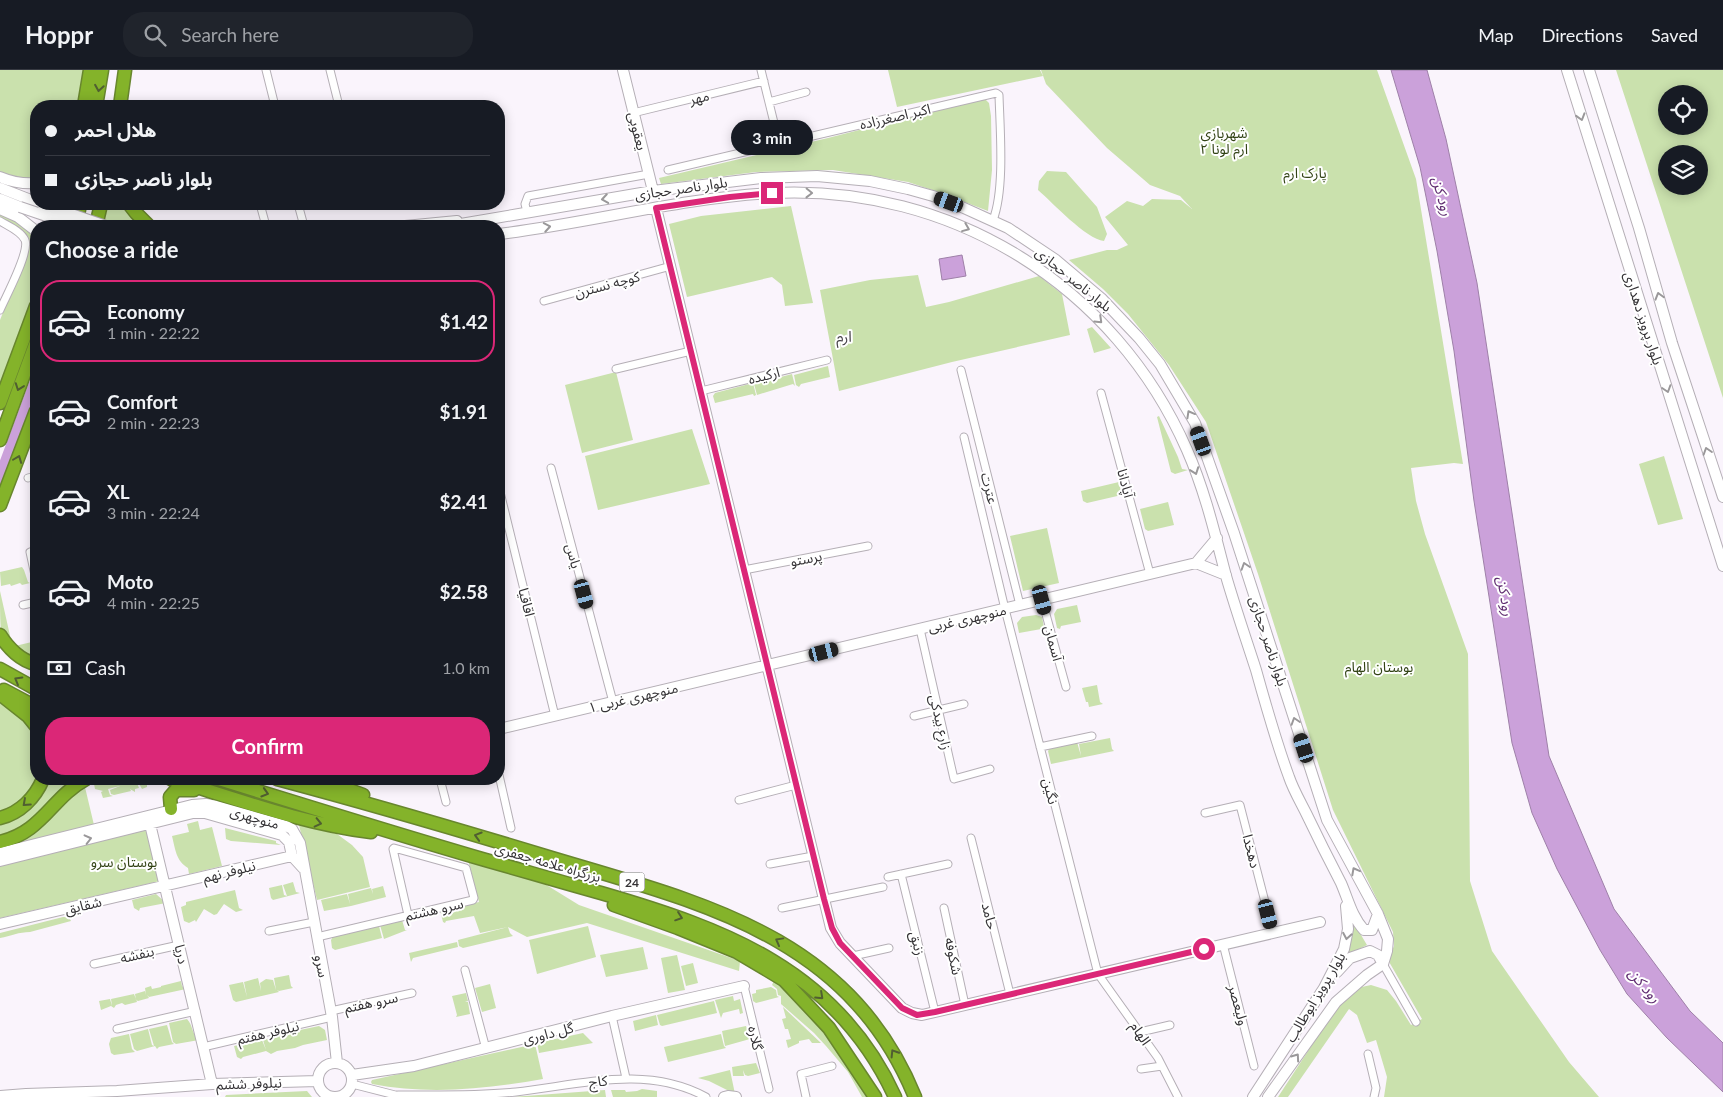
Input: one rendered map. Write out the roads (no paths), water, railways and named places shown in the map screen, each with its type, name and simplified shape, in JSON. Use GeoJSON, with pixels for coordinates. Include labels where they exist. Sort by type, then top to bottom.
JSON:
{"type":"FeatureCollection","features":[{"type":"Feature","properties":{"kind":"highway"},"geometry":{"type":"LineString","coordinates":[[85,100],[90,70]]}},
{"type":"Feature","properties":{"kind":"highway"},"geometry":{"type":"LineString","coordinates":[[97,100],[102,70]]}},
{"type":"Feature","properties":{"kind":"highway"},"geometry":{"type":"LineString","coordinates":[[121,100],[125,70]]}},
{"type":"Feature","properties":{"kind":"highway"},"geometry":{"type":"LineString","coordinates":[[134,210],[143,220]]}},
{"type":"Feature","properties":{"kind":"highway"},"geometry":{"type":"LineString","coordinates":[[1,401],[30,322]]}},
{"type":"Feature","properties":{"kind":"highway"},"geometry":{"type":"LineString","coordinates":[[0,440],[30,358]]}},
{"type":"Feature","properties":{"kind":"highway"},"geometry":{"type":"LineString","coordinates":[[0,505],[30,427]]}},
{"type":"Feature","properties":{"kind":"highway"},"geometry":{"type":"LineString","coordinates":[[0,635],[20,656],[30,662]]}},
{"type":"Feature","properties":{"kind":"highway"},"geometry":{"type":"LineString","coordinates":[[0,647],[8,656],[30,670]]}},
{"type":"Feature","properties":{"kind":"highway"},"geometry":{"type":"LineString","coordinates":[[0,669],[30,686]]}},
{"type":"Feature","properties":{"kind":"highway"},"geometry":{"type":"LineString","coordinates":[[0,688],[30,704]]}},
{"type":"Feature","properties":{"kind":"highway"},"geometry":{"type":"LineString","coordinates":[[0,694],[30,718]]}},
{"type":"Feature","properties":{"kind":"highway"},"geometry":{"type":"LineString","coordinates":[[0,818],[26,805],[40,785]]}},
{"type":"Feature","properties":{"kind":"highway"},"geometry":{"type":"LineString","coordinates":[[0,842],[19,836],[30,829],[74,785]]}},
{"type":"Feature","properties":{"kind":"highway"},"geometry":{"type":"LineString","coordinates":[[190,785],[294,817],[349,830],[404,836]]}},
{"type":"Feature","properties":{"kind":"highway","name":"بزرگراه علامه جعفری"},"geometry":{"type":"LineString","coordinates":[[238,785],[404,836],[649,907],[698,924],[740,942],[780,964],[816,991],[842,1017],[870,1052],[895,1097]]}},
{"type":"Feature","properties":{"kind":"highway","name":"بزرگراه علامه جعفری"},"geometry":{"type":"LineString","coordinates":[[299,785],[404,813],[653,888],[703,905],[748,924],[789,946],[818,967],[870,1019],[895,1054],[915,1097]]}},
{"type":"Feature","properties":{"kind":"highway"},"geometry":{"type":"LineString","coordinates":[[337,785],[404,813]]}},
{"type":"Feature","properties":{"kind":"highway"},"geometry":{"type":"LineString","coordinates":[[171,809],[170,797],[176,790],[212,792]]}},
{"type":"Feature","properties":{"kind":"highway"},"geometry":{"type":"LineString","coordinates":[[532,873],[737,952],[784,980],[829,1028],[875,1097]]}},
{"type":"Feature","properties":{"kind":"main road","name":"یعقوبی"},"geometry":{"type":"LineString","coordinates":[[623,70],[653,191]]}},
{"type":"Feature","properties":{"kind":"main road","name":"بلوار پرویز دهداری"},"geometry":{"type":"LineString","coordinates":[[1567,70],[1723,566]]}},
{"type":"Feature","properties":{"kind":"main road","name":"بلوار پرویز دهداری"},"geometry":{"type":"LineString","coordinates":[[1589,70],[1639,228],[1672,343],[1723,497]]}},
{"type":"Feature","properties":{"kind":"main road"},"geometry":{"type":"LineString","coordinates":[[0,177],[30,189]]}},
{"type":"Feature","properties":{"kind":"main road","name":"بلوار ناصر حجازی"},"geometry":{"type":"LineString","coordinates":[[481,220],[653,191],[761,178],[834,177],[870,181],[908,189],[956,205],[1008,228],[1056,260],[1101,298],[1139,338],[1160,364],[1195,422],[1234,533],[1328,820],[1378,914]]}},
{"type":"Feature","properties":{"kind":"main road"},"geometry":{"type":"LineString","coordinates":[[14,182],[30,184]]}},
{"type":"Feature","properties":{"kind":"main road"},"geometry":{"type":"LineString","coordinates":[[0,188],[35,219],[44,210]]}},
{"type":"Feature","properties":{"kind":"main road","name":"بلوار ناصر حجازی"},"geometry":{"type":"LineString","coordinates":[[505,233],[730,197],[812,192],[848,195],[923,211],[972,230],[1005,248],[1063,286],[1115,336],[1168,411],[1188,451],[1217,538],[1226,575],[1289,780],[1343,888]]}},
{"type":"Feature","properties":{"kind":"main road"},"geometry":{"type":"LineString","coordinates":[[0,199],[59,220]]}},
{"type":"Feature","properties":{"kind":"main road"},"geometry":{"type":"LineString","coordinates":[[0,209],[30,204]]}},
{"type":"Feature","properties":{"kind":"main road"},"geometry":{"type":"LineString","coordinates":[[21,207],[30,222]]}},
{"type":"Feature","properties":{"kind":"main road"},"geometry":{"type":"LineString","coordinates":[[656,208],[824,899],[834,934],[852,956],[902,1008],[922,1015],[1320,922]]}},
{"type":"Feature","properties":{"kind":"main road"},"geometry":{"type":"LineString","coordinates":[[59,210],[89,220]]}},
{"type":"Feature","properties":{"kind":"main road"},"geometry":{"type":"LineString","coordinates":[[464,220],[503,216]]}},
{"type":"Feature","properties":{"kind":"main road"},"geometry":{"type":"LineString","coordinates":[[1217,538],[1196,563],[1226,575]]}},
{"type":"Feature","properties":{"kind":"main road","name":"منوچهری غربی"},"geometry":{"type":"LineString","coordinates":[[767,665],[1196,563]]}},
{"type":"Feature","properties":{"kind":"main road","name":"منوچهری غربی ۱"},"geometry":{"type":"LineString","coordinates":[[505,728],[767,665]]}},
{"type":"Feature","properties":{"kind":"main road","name":"منوچهری"},"geometry":{"type":"LineString","coordinates":[[0,861],[39,847],[171,809],[206,804],[292,829],[300,843],[304,868]]}},
{"type":"Feature","properties":{"kind":"main road","name":"منوچهری"},"geometry":{"type":"LineString","coordinates":[[0,853],[39,847],[150,824],[193,813],[205,813],[282,834],[289,842],[292,856],[304,868]]}},
{"type":"Feature","properties":{"kind":"main road","name":"دریا"},"geometry":{"type":"LineString","coordinates":[[150,824],[212,1084]]}},
{"type":"Feature","properties":{"kind":"main road","name":"نیلوفر نهم"},"geometry":{"type":"LineString","coordinates":[[166,887],[292,856]]}},
{"type":"Feature","properties":{"kind":"main road","name":"سرو"},"geometry":{"type":"LineString","coordinates":[[304,868],[332,1014],[338,1063]]}},
{"type":"Feature","properties":{"kind":"main road","name":"شقایق"},"geometry":{"type":"LineString","coordinates":[[0,924],[166,887]]}},
{"type":"Feature","properties":{"kind":"main road"},"geometry":{"type":"LineString","coordinates":[[1343,888],[1357,923],[1364,930],[1372,930],[1378,914]]}},
{"type":"Feature","properties":{"kind":"main road","name":"بلوار پرویز ابوطالب"},"geometry":{"type":"LineString","coordinates":[[1253,1097],[1324,988],[1344,948],[1348,929],[1343,888]]}},
{"type":"Feature","properties":{"kind":"main road"},"geometry":{"type":"LineString","coordinates":[[1378,914],[1388,939],[1387,952],[1383,964]]}},
{"type":"Feature","properties":{"kind":"main road"},"geometry":{"type":"LineString","coordinates":[[1324,988],[1343,964],[1350,958],[1362,953],[1370,951],[1378,955],[1383,964]]}},
{"type":"Feature","properties":{"kind":"main road","name":"بلوار پرویز ابوطالب"},"geometry":{"type":"LineString","coordinates":[[1268,1097],[1336,1002],[1367,974],[1383,964]]}},
{"type":"Feature","properties":{"kind":"main road","name":"گل داوری"},"geometry":{"type":"LineString","coordinates":[[352,1079],[486,1049],[612,1016],[744,986]]}},
{"type":"Feature","properties":{"kind":"main road"},"geometry":{"type":"LineString","coordinates":[[338,1063],[347,1068],[352,1079],[348,1092],[340,1097],[327,1096],[320,1089],[318,1081],[320,1073],[327,1065],[338,1063]]}},
{"type":"Feature","properties":{"kind":"main road","name":"نیلوفر ششم"},"geometry":{"type":"LineString","coordinates":[[0,1096],[117,1091],[212,1084],[318,1081]]}},
{"type":"Feature","properties":{"kind":"main road"},"geometry":{"type":"LineString","coordinates":[[724,1097],[736,1097]]}},
{"type":"Feature","properties":{"kind":"street"},"geometry":{"type":"LineString","coordinates":[[266,70],[274,100]]}},
{"type":"Feature","properties":{"kind":"street"},"geometry":{"type":"LineString","coordinates":[[330,70],[338,100]]}},
{"type":"Feature","properties":{"kind":"street"},"geometry":{"type":"LineString","coordinates":[[761,70],[779,143]]}},
{"type":"Feature","properties":{"kind":"street","name":"مهر"},"geometry":{"type":"LineString","coordinates":[[634,112],[764,81]]}},
{"type":"Feature","properties":{"kind":"street"},"geometry":{"type":"LineString","coordinates":[[769,102],[806,92]]}},
{"type":"Feature","properties":{"kind":"street","name":"اکبر اصغرزاده"},"geometry":{"type":"LineString","coordinates":[[668,170],[998,93],[1000,170],[998,200],[993,220]]}},
{"type":"Feature","properties":{"kind":"street"},"geometry":{"type":"LineString","coordinates":[[526,212],[525,204],[528,196],[649,174]]}},
{"type":"Feature","properties":{"kind":"street"},"geometry":{"type":"LineString","coordinates":[[0,222],[19,232],[26,244],[24,256],[0,310]]}},
{"type":"Feature","properties":{"kind":"street","name":"کوچه نسترن"},"geometry":{"type":"LineString","coordinates":[[544,301],[671,266]]}},
{"type":"Feature","properties":{"kind":"street"},"geometry":{"type":"LineString","coordinates":[[616,368],[691,350]]}},
{"type":"Feature","properties":{"kind":"street","name":"ارکیده"},"geometry":{"type":"LineString","coordinates":[[701,390],[827,360]]}},
{"type":"Feature","properties":{"kind":"street","name":"عترت"},"geometry":{"type":"LineString","coordinates":[[960,370],[1020,605]]}},
{"type":"Feature","properties":{"kind":"street","name":"آپادانا"},"geometry":{"type":"LineString","coordinates":[[1102,393],[1150,574]]}},
{"type":"Feature","properties":{"kind":"street","name":"نگین"},"geometry":{"type":"LineString","coordinates":[[964,437],[1005,609],[1098,974]]}},
{"type":"Feature","properties":{"kind":"street","name":"یاس"},"geometry":{"type":"LineString","coordinates":[[551,468],[612,702]]}},
{"type":"Feature","properties":{"kind":"street","name":"اقاقیا"},"geometry":{"type":"LineString","coordinates":[[505,512],[555,716]]}},
{"type":"Feature","properties":{"kind":"street","name":"پرستو"},"geometry":{"type":"LineString","coordinates":[[744,570],[868,546]]}},
{"type":"Feature","properties":{"kind":"street","name":"آسمان"},"geometry":{"type":"LineString","coordinates":[[1042,600],[1066,687]]}},
{"type":"Feature","properties":{"kind":"street"},"geometry":{"type":"LineString","coordinates":[[23,605],[30,603]]}},
{"type":"Feature","properties":{"kind":"street","name":"زارع بیدکی"},"geometry":{"type":"LineString","coordinates":[[920,629],[954,779],[990,769]]}},
{"type":"Feature","properties":{"kind":"street"},"geometry":{"type":"LineString","coordinates":[[914,716],[964,704]]}},
{"type":"Feature","properties":{"kind":"street"},"geometry":{"type":"LineString","coordinates":[[1040,748],[1092,736]]}},
{"type":"Feature","properties":{"kind":"street"},"geometry":{"type":"LineString","coordinates":[[442,785],[446,802]]}},
{"type":"Feature","properties":{"kind":"street"},"geometry":{"type":"LineString","coordinates":[[501,785],[511,828]]}},
{"type":"Feature","properties":{"kind":"street"},"geometry":{"type":"LineString","coordinates":[[739,800],[796,785]]}},
{"type":"Feature","properties":{"kind":"street","name":"دهخدا"},"geometry":{"type":"LineString","coordinates":[[1205,814],[1240,805],[1273,933]]}},
{"type":"Feature","properties":{"kind":"street","name":"حامد"},"geometry":{"type":"LineString","coordinates":[[971,838],[1010,994]]}},
{"type":"Feature","properties":{"kind":"street","name":"سرو هشتم"},"geometry":{"type":"LineString","coordinates":[[317,937],[473,900],[466,868],[393,848],[408,915]]}},
{"type":"Feature","properties":{"kind":"street"},"geometry":{"type":"LineString","coordinates":[[770,864],[813,856]]}},
{"type":"Feature","properties":{"kind":"street"},"geometry":{"type":"LineString","coordinates":[[888,877],[948,864]]}},
{"type":"Feature","properties":{"kind":"street","name":"زنبق"},"geometry":{"type":"LineString","coordinates":[[901,874],[935,1012]]}},
{"type":"Feature","properties":{"kind":"street"},"geometry":{"type":"LineString","coordinates":[[782,908],[883,887]]}},
{"type":"Feature","properties":{"kind":"street","name":"شکوفه"},"geometry":{"type":"LineString","coordinates":[[944,908],[965,1005]]}},
{"type":"Feature","properties":{"kind":"street"},"geometry":{"type":"LineString","coordinates":[[270,931],[314,922]]}},
{"type":"Feature","properties":{"kind":"street","name":"بنفشه"},"geometry":{"type":"LineString","coordinates":[[94,964],[179,944]]}},
{"type":"Feature","properties":{"kind":"street","name":"ولیعصر"},"geometry":{"type":"LineString","coordinates":[[1223,944],[1254,1066]]}},
{"type":"Feature","properties":{"kind":"street"},"geometry":{"type":"LineString","coordinates":[[852,956],[889,948]]}},
{"type":"Feature","properties":{"kind":"street"},"geometry":{"type":"LineString","coordinates":[[1383,964],[1416,1022]]}},
{"type":"Feature","properties":{"kind":"street"},"geometry":{"type":"LineString","coordinates":[[465,970],[486,1049]]}},
{"type":"Feature","properties":{"kind":"street","name":"الهام"},"geometry":{"type":"LineString","coordinates":[[1098,974],[1140,1032],[1162,1066],[1178,1097]]}},
{"type":"Feature","properties":{"kind":"street","name":"گلاره"},"geometry":{"type":"LineString","coordinates":[[744,986],[769,1090]]}},
{"type":"Feature","properties":{"kind":"street","name":"سرو هفتم"},"geometry":{"type":"LineString","coordinates":[[332,1014],[412,993]]}},
{"type":"Feature","properties":{"kind":"street"},"geometry":{"type":"LineString","coordinates":[[117,1029],[196,1012]]}},
{"type":"Feature","properties":{"kind":"street","name":"نیلوفر هفتم"},"geometry":{"type":"LineString","coordinates":[[203,1047],[332,1014]]}},
{"type":"Feature","properties":{"kind":"street"},"geometry":{"type":"LineString","coordinates":[[612,1016],[626,1078]]}},
{"type":"Feature","properties":{"kind":"street"},"geometry":{"type":"LineString","coordinates":[[1140,1032],[1170,1025]]}},
{"type":"Feature","properties":{"kind":"street"},"geometry":{"type":"LineString","coordinates":[[1368,1054],[1376,1088],[1374,1097]]}},
{"type":"Feature","properties":{"kind":"street"},"geometry":{"type":"LineString","coordinates":[[806,1097],[801,1074],[832,1066]]}},
{"type":"Feature","properties":{"kind":"street"},"geometry":{"type":"LineString","coordinates":[[1141,1069],[1162,1066]]}},
{"type":"Feature","properties":{"kind":"street","name":"کاج"},"geometry":{"type":"LineString","coordinates":[[352,1079],[400,1096],[515,1092],[626,1078],[672,1083],[706,1097]]}},
{"type":"Feature","properties":{"kind":"water","name":"رود کن"},"geometry":{"type":"Polygon","coordinates":[[[1391,70],[1427,70],[1446,139],[1477,283],[1549,756],[1614,909],[1690,1011],[1723,1043],[1723,1092],[1667,1038],[1627,994],[1600,950],[1557,869],[1532,813],[1512,743],[1474,501],[1454,351],[1437,251],[1420,167],[1391,70]]]}},
{"type":"Feature","properties":{"kind":"water"},"geometry":{"type":"Polygon","coordinates":[[[962,255],[966,276],[942,280],[939,259],[962,255]]]}},
{"type":"Feature","properties":{"kind":"waterway"},"geometry":{"type":"LineString","coordinates":[[0,482],[30,401]]}},
{"type":"Feature","properties":{"kind":"district","name":"ارم"},"geometry":{"type":"Point","coordinates":[844,336]}},
{"type":"Feature","properties":{"kind":"park label","name":"شهربازی ارم لونا ۲"},"geometry":{"type":"Point","coordinates":[1224,140]}},
{"type":"Feature","properties":{"kind":"park label","name":"پارک ارم"},"geometry":{"type":"Point","coordinates":[1305,172]}},
{"type":"Feature","properties":{"kind":"park label","name":"بوستان الهام"},"geometry":{"type":"Point","coordinates":[1379,666]}},
{"type":"Feature","properties":{"kind":"park label","name":"بوستان سرو"},"geometry":{"type":"Point","coordinates":[124,861]}}]}
